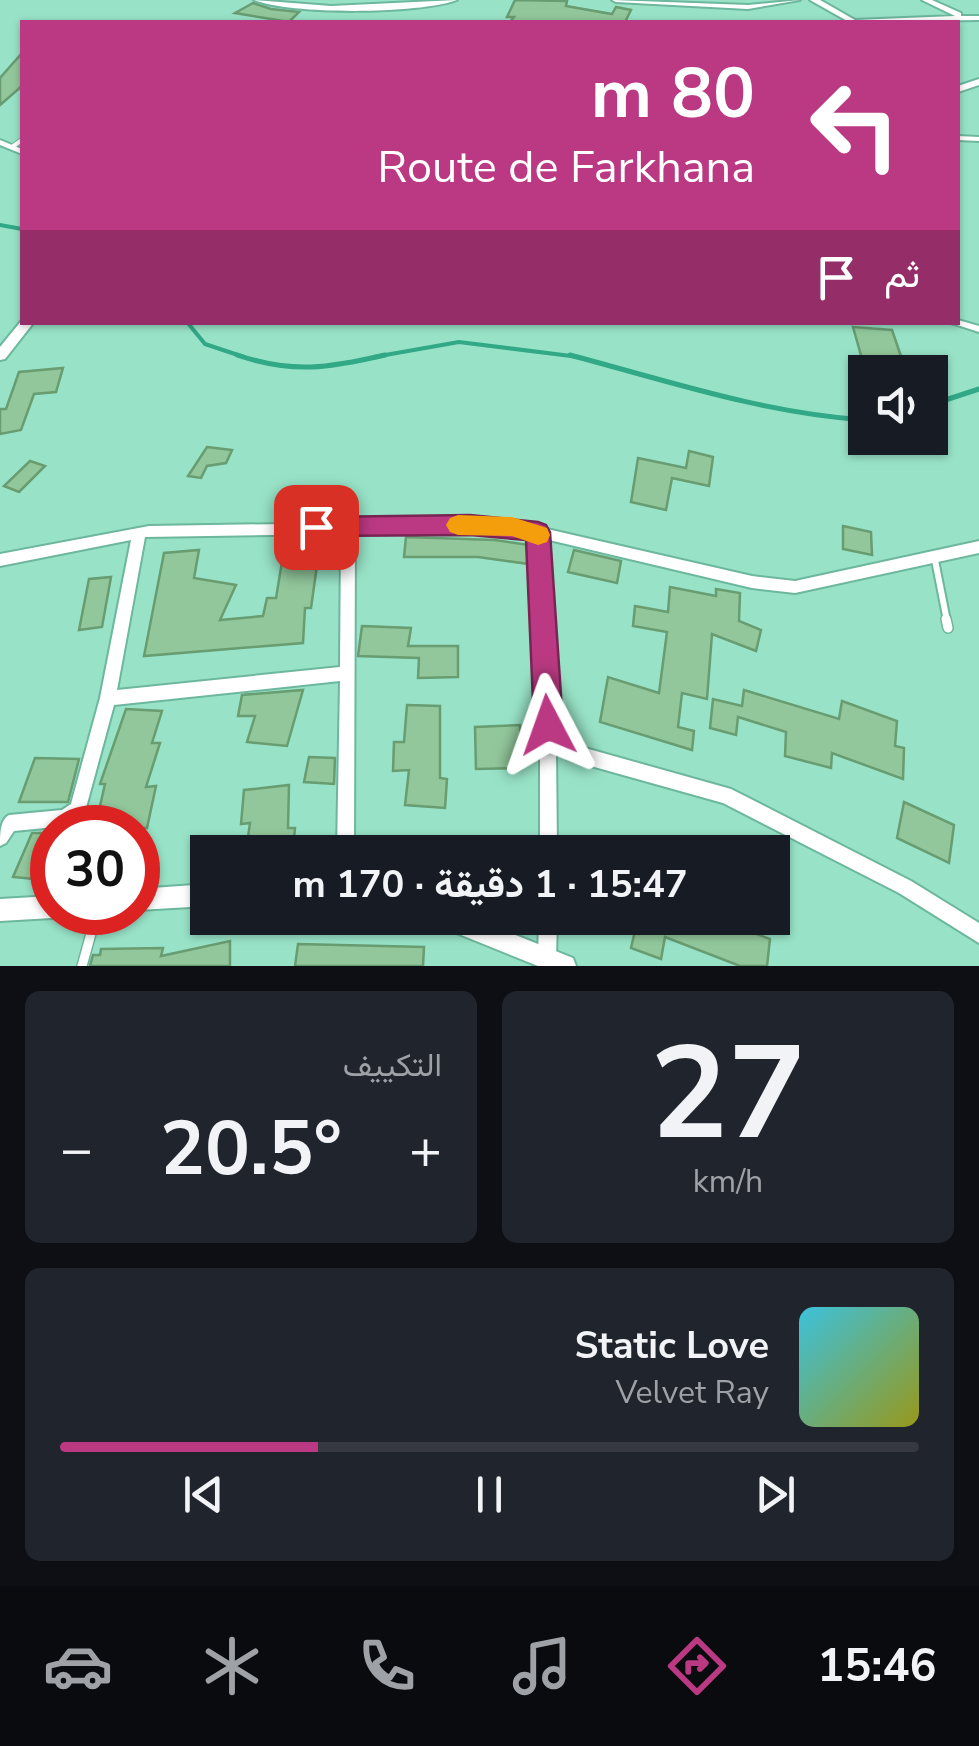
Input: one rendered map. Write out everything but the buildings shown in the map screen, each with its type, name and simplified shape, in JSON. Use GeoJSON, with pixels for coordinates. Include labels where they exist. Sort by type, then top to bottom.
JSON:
{"type":"FeatureCollection","features":[{"type":"Feature","properties":{"kind":"street"},"geometry":{"type":"LineString","coordinates":[[258,0],[318,10],[454,0]]}},
{"type":"Feature","properties":{"kind":"street"},"geometry":{"type":"LineString","coordinates":[[616,0],[736,7],[796,0]]}},
{"type":"Feature","properties":{"kind":"street"},"geometry":{"type":"LineString","coordinates":[[814,0],[850,20]]}},
{"type":"Feature","properties":{"kind":"street"},"geometry":{"type":"LineString","coordinates":[[926,0],[979,28]]}},
{"type":"Feature","properties":{"kind":"street"},"geometry":{"type":"LineString","coordinates":[[908,20],[979,18]]}},
{"type":"Feature","properties":{"kind":"street"},"geometry":{"type":"LineString","coordinates":[[0,142],[20,151]]}},
{"type":"Feature","properties":{"kind":"street"},"geometry":{"type":"LineString","coordinates":[[0,356],[26,325]]}},
{"type":"Feature","properties":{"kind":"street"},"geometry":{"type":"LineString","coordinates":[[0,560],[139,532],[482,525],[538,532],[776,586],[811,584],[979,547]]}},
{"type":"Feature","properties":{"kind":"street"},"geometry":{"type":"LineString","coordinates":[[346,835],[348,526]]}},
{"type":"Feature","properties":{"kind":"street"},"geometry":{"type":"LineString","coordinates":[[0,837],[9,823],[66,818],[78,809],[108,698],[139,532]]}},
{"type":"Feature","properties":{"kind":"street"},"geometry":{"type":"LineString","coordinates":[[538,532],[548,725],[548,835]]}},
{"type":"Feature","properties":{"kind":"street"},"geometry":{"type":"LineString","coordinates":[[108,698],[348,673]]}},
{"type":"Feature","properties":{"kind":"street"},"geometry":{"type":"LineString","coordinates":[[548,725],[573,753],[724,796],[905,887],[979,934]]}},
{"type":"Feature","properties":{"kind":"street"},"geometry":{"type":"LineString","coordinates":[[160,899],[190,897]]}},
{"type":"Feature","properties":{"kind":"street"},"geometry":{"type":"LineString","coordinates":[[0,910],[30,908]]}},
{"type":"Feature","properties":{"kind":"street"},"geometry":{"type":"LineString","coordinates":[[489,935],[556,962]]}},
{"type":"Feature","properties":{"kind":"street"},"geometry":{"type":"LineString","coordinates":[[551,935],[556,962]]}},
{"type":"Feature","properties":{"kind":"lane"},"geometry":{"type":"LineString","coordinates":[[12,147],[20,141]]}},
{"type":"Feature","properties":{"kind":"lane"},"geometry":{"type":"LineString","coordinates":[[934,554],[948,628]]}},
{"type":"Feature","properties":{"kind":"lane"},"geometry":{"type":"LineString","coordinates":[[82,966],[91,935]]}},
{"type":"Feature","properties":{"kind":"waterway"},"geometry":{"type":"LineString","coordinates":[[0,225],[20,229]]}},
{"type":"Feature","properties":{"kind":"waterway"},"geometry":{"type":"LineString","coordinates":[[189,325],[205,344],[244,357]]}},
{"type":"Feature","properties":{"kind":"waterway"},"geometry":{"type":"LineString","coordinates":[[383,355],[459,342],[576,357]]}},
{"type":"Feature","properties":{"kind":"waterway"},"geometry":{"type":"LineString","coordinates":[[237,355],[294,367],[383,355]]}},
{"type":"Feature","properties":{"kind":"waterway"},"geometry":{"type":"LineString","coordinates":[[374,357],[383,355]]}},
{"type":"Feature","properties":{"kind":"waterway"},"geometry":{"type":"LineString","coordinates":[[570,355],[576,357]]}},
{"type":"Feature","properties":{"kind":"waterway"},"geometry":{"type":"LineString","coordinates":[[576,357],[753,403],[848,418]]}},
{"type":"Feature","properties":{"kind":"waterway"},"geometry":{"type":"LineString","coordinates":[[948,399],[979,389]]}},
{"type":"Feature","properties":{"kind":"slow traffic"},"geometry":{"type":"LineString","coordinates":[[458,525],[512,526],[538,535]]}},
{"type":"Feature","properties":{"kind":"route"},"geometry":{"type":"LineString","coordinates":[[316,527],[470,525],[512,526],[538,532],[548,725]]}}]}
